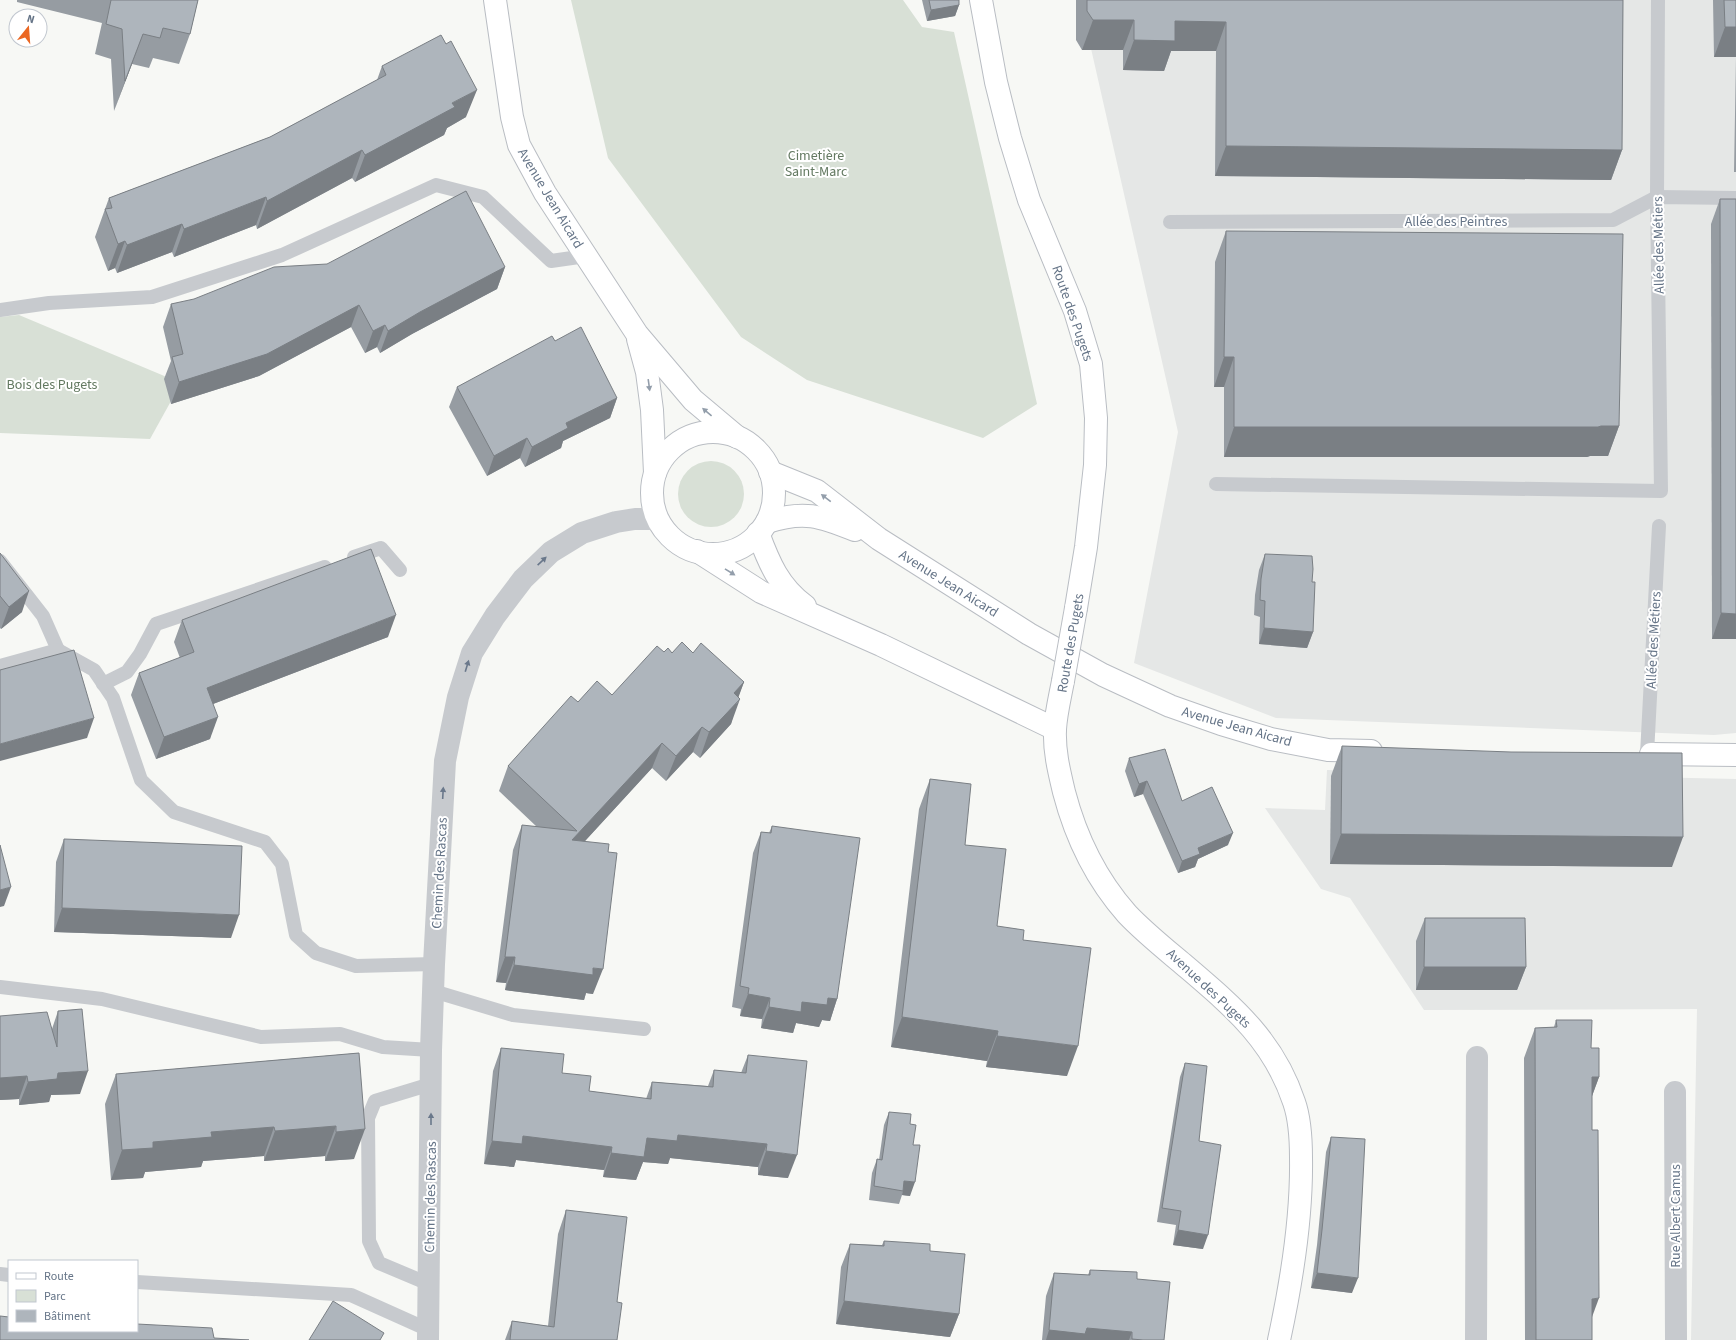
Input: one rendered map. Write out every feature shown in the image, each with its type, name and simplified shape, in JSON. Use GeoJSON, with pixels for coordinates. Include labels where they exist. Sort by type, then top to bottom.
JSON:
{"type":"FeatureCollection","features":[{"type":"Feature","properties":{"kind":"street","name":"Avenue Jean Aicard"},"geometry":{"type":"LineString","coordinates":[[495,0],[507,89],[519,145],[545,193],[637,334],[693,400],[737,437]]}},
{"type":"Feature","properties":{"kind":"street","name":"Route des Pugets"},"geometry":{"type":"LineString","coordinates":[[981,0],[996,82],[1010,138],[1029,200],[1075,311],[1091,364],[1096,418],[1095,465],[1086,547],[1055,729]]}},
{"type":"Feature","properties":{"kind":"street","name":"Avenue Jean Aicard"},"geometry":{"type":"LineString","coordinates":[[637,334],[647,372],[652,410],[655,473]]}},
{"type":"Feature","properties":{"kind":"street"},"geometry":{"type":"LineString","coordinates":[[704,432],[720,432],[737,437],[751,446],[762,458],[770,472],[774,489],[772,506],[762,527],[748,542],[737,549],[723,553],[710,554],[681,545],[667,533],[657,519],[652,504],[652,488],[655,473],[662,458],[673,446],[688,437],[704,432]]}},
{"type":"Feature","properties":{"kind":"street","name":"Avenue Jean Aicard"},"geometry":{"type":"LineString","coordinates":[[770,472],[817,492],[879,539],[1029,634],[1103,675],[1170,706],[1221,724],[1271,738],[1328,750],[1389,752]]}},
{"type":"Feature","properties":{"kind":"street","name":"Avenue Jean Aicard"},"geometry":{"type":"LineString","coordinates":[[762,527],[798,514],[812,515],[830,520],[879,539]]}},
{"type":"Feature","properties":{"kind":"street","name":"Chemin des Rascas"},"geometry":{"type":"LineString","coordinates":[[429,1335],[431,1050],[434,964],[445,761],[458,697],[472,653],[495,616],[523,579],[551,552],[582,533],[609,524],[635,519],[657,519]]}},
{"type":"Feature","properties":{"kind":"street"},"geometry":{"type":"LineString","coordinates":[[762,527],[770,565],[777,577],[797,600],[823,619]]}},
{"type":"Feature","properties":{"kind":"street"},"geometry":{"type":"LineString","coordinates":[[697,551],[761,592],[881,645],[1055,729]]}},
{"type":"Feature","properties":{"kind":"street","name":"Avenue des Pugets"},"geometry":{"type":"LineString","coordinates":[[1055,729],[1057,763],[1067,803],[1081,844],[1100,880],[1128,915],[1226,1001],[1254,1030],[1280,1067],[1295,1104],[1301,1140],[1301,1182],[1295,1250],[1287,1302],[1279,1340]]}},
{"type":"Feature","properties":{"kind":"street"},"geometry":{"type":"LineString","coordinates":[[1624,754],[1736,755]]}},
{"type":"Feature","properties":{"kind":"street"},"geometry":{"type":"LineString","coordinates":[[1476,1340],[1477,1057]]}},
{"type":"Feature","properties":{"kind":"street","name":"Rue Albert Camus"},"geometry":{"type":"LineString","coordinates":[[1675,1092],[1676,1340]]}},
{"type":"Feature","properties":{"kind":"lane","name":"Allée des Métiers"},"geometry":{"type":"LineString","coordinates":[[1216,484],[1662,491],[1657,197],[1658,0]]}},
{"type":"Feature","properties":{"kind":"lane"},"geometry":{"type":"LineString","coordinates":[[0,310],[49,303],[152,297],[282,255],[436,185],[483,198],[551,261],[586,256]]}},
{"type":"Feature","properties":{"kind":"lane","name":"Allée des Peintres"},"geometry":{"type":"LineString","coordinates":[[1170,222],[1613,220],[1657,197],[1736,198]]}},
{"type":"Feature","properties":{"kind":"lane","name":"Allée des Métiers"},"geometry":{"type":"LineString","coordinates":[[1647,754],[1659,526]]}},
{"type":"Feature","properties":{"kind":"lane"},"geometry":{"type":"LineString","coordinates":[[103,684],[127,672],[140,654],[156,624],[380,548],[400,570]]}},
{"type":"Feature","properties":{"kind":"lane"},"geometry":{"type":"LineString","coordinates":[[0,562],[43,616],[58,650],[94,670],[112,698],[141,780],[174,812],[265,842],[282,864],[296,935],[316,953],[356,966],[434,964]]}},
{"type":"Feature","properties":{"kind":"lane"},"geometry":{"type":"LineString","coordinates":[[0,666],[58,650]]}},
{"type":"Feature","properties":{"kind":"lane"},"geometry":{"type":"LineString","coordinates":[[0,987],[102,999],[261,1037],[340,1034],[382,1047],[431,1050]]}},
{"type":"Feature","properties":{"kind":"lane"},"geometry":{"type":"LineString","coordinates":[[433,991],[513,1015],[644,1029]]}},
{"type":"Feature","properties":{"kind":"lane"},"geometry":{"type":"LineString","coordinates":[[429,1284],[379,1263],[369,1241],[368,1118],[375,1101],[431,1084]]}},
{"type":"Feature","properties":{"kind":"lane"},"geometry":{"type":"LineString","coordinates":[[138,1282],[351,1295],[429,1335]]}},
{"type":"Feature","properties":{"kind":"shaded area"},"geometry":{"type":"Polygon","coordinates":[[[1080,0],[1736,0],[1736,733],[1714,735],[1276,718],[1134,663],[1178,432],[1080,0]]]}},
{"type":"Feature","properties":{"kind":"shaded area"},"geometry":{"type":"Polygon","coordinates":[[[1327,770],[1736,779],[1736,1340],[1691,1340],[1697,1009],[1424,1010],[1350,898],[1321,889],[1265,808],[1325,810],[1327,770]]]}},
{"type":"Feature","properties":{"kind":"green space","name":"Cimetière Saint-Marc"},"geometry":{"type":"Polygon","coordinates":[[[571,0],[903,0],[922,27],[954,32],[1037,404],[983,438],[807,380],[741,337],[608,158],[571,0]]]}},
{"type":"Feature","properties":{"kind":"green space","name":"Bois des Pugets"},"geometry":{"type":"Polygon","coordinates":[[[19,315],[181,383],[150,439],[0,433],[0,317],[19,315]]]}},
{"type":"Feature","properties":{"kind":"green space"},"geometry":{"type":"Polygon","coordinates":[[[711,461],[723,464],[734,471],[741,482],[744,494],[741,506],[734,517],[723,524],[711,527],[699,524],[688,517],[681,506],[678,494],[681,482],[688,471],[699,464],[711,461]]]}},
{"type":"Feature","properties":{"kind":"building"},"geometry":{"type":"Polygon","coordinates":[[[111,0],[198,0],[190,34],[163,28],[160,38],[143,34],[125,81],[122,29],[106,24],[111,0]]]}},
{"type":"Feature","properties":{"kind":"building"},"geometry":{"type":"Polygon","coordinates":[[[929,0],[959,0],[959,5],[931,10],[929,0]]]}},
{"type":"Feature","properties":{"kind":"building"},"geometry":{"type":"Polygon","coordinates":[[[1087,0],[1623,0],[1622,150],[1226,146],[1226,22],[1175,21],[1175,41],[1134,40],[1134,20],[1093,20],[1087,11],[1087,0]]]}},
{"type":"Feature","properties":{"kind":"building"},"geometry":{"type":"Polygon","coordinates":[[[1724,0],[1736,0],[1736,27],[1725,27],[1724,0]]]}},
{"type":"Feature","properties":{"kind":"building"},"geometry":{"type":"Polygon","coordinates":[[[441,35],[446,44],[451,41],[477,90],[452,103],[455,107],[365,155],[362,150],[267,201],[266,197],[184,229],[182,224],[127,245],[125,241],[118,244],[105,209],[112,208],[109,198],[270,137],[386,75],[382,66],[441,35]]]}},
{"type":"Feature","properties":{"kind":"building"},"geometry":{"type":"Polygon","coordinates":[[[466,191],[505,267],[420,312],[388,331],[385,325],[373,331],[359,305],[267,354],[179,382],[172,357],[183,354],[171,304],[194,299],[274,267],[327,264],[466,191]]]}},
{"type":"Feature","properties":{"kind":"building"},"geometry":{"type":"Polygon","coordinates":[[[1720,199],[1736,199],[1736,614],[1721,613],[1720,199]]]}},
{"type":"Feature","properties":{"kind":"building"},"geometry":{"type":"Polygon","coordinates":[[[1226,231],[1623,234],[1619,426],[1234,427],[1234,357],[1224,357],[1226,231]]]}},
{"type":"Feature","properties":{"kind":"building"},"geometry":{"type":"Polygon","coordinates":[[[581,327],[617,398],[566,423],[568,428],[532,447],[527,438],[494,456],[457,387],[552,336],[555,341],[581,327]]]}},
{"type":"Feature","properties":{"kind":"building"},"geometry":{"type":"Polygon","coordinates":[[[371,549],[396,615],[207,688],[218,717],[164,737],[139,673],[194,652],[182,620],[371,549]]]}},
{"type":"Feature","properties":{"kind":"building"},"geometry":{"type":"Polygon","coordinates":[[[0,553],[29,591],[9,607],[0,596],[0,553]]]}},
{"type":"Feature","properties":{"kind":"building"},"geometry":{"type":"Polygon","coordinates":[[[1265,554],[1312,556],[1312,582],[1315,582],[1313,632],[1264,628],[1265,601],[1260,600],[1261,579],[1265,554]]]}},
{"type":"Feature","properties":{"kind":"building"},"geometry":{"type":"Polygon","coordinates":[[[682,642],[693,653],[701,643],[744,682],[734,693],[740,699],[709,732],[702,727],[676,756],[662,743],[572,840],[609,844],[608,852],[617,853],[603,969],[593,968],[593,975],[514,965],[515,957],[505,957],[522,825],[577,831],[508,766],[571,696],[578,702],[597,681],[612,695],[657,646],[664,652],[668,648],[672,653],[682,642]]]}},
{"type":"Feature","properties":{"kind":"building"},"geometry":{"type":"Polygon","coordinates":[[[74,650],[94,718],[0,744],[0,670],[74,650]]]}},
{"type":"Feature","properties":{"kind":"building"},"geometry":{"type":"Polygon","coordinates":[[[1342,746],[1511,752],[1682,753],[1683,837],[1341,834],[1342,746]]]}},
{"type":"Feature","properties":{"kind":"building"},"geometry":{"type":"Polygon","coordinates":[[[1165,749],[1182,801],[1212,787],[1233,833],[1198,848],[1200,854],[1182,861],[1147,781],[1139,784],[1129,758],[1165,749]]]}},
{"type":"Feature","properties":{"kind":"building"},"geometry":{"type":"Polygon","coordinates":[[[930,779],[971,784],[965,845],[1006,849],[997,926],[1024,930],[1023,940],[1091,948],[1078,1046],[997,1036],[998,1031],[902,1017],[930,779]]]}},
{"type":"Feature","properties":{"kind":"building"},"geometry":{"type":"Polygon","coordinates":[[[772,826],[860,838],[837,999],[828,998],[827,1005],[802,1002],[801,1012],[769,1007],[770,998],[748,994],[749,988],[740,986],[761,832],[771,833],[772,826]]]}},
{"type":"Feature","properties":{"kind":"building"},"geometry":{"type":"Polygon","coordinates":[[[64,839],[242,846],[239,915],[62,908],[64,839]]]}},
{"type":"Feature","properties":{"kind":"building"},"geometry":{"type":"Polygon","coordinates":[[[0,845],[11,887],[0,890],[0,845]]]}},
{"type":"Feature","properties":{"kind":"building"},"geometry":{"type":"Polygon","coordinates":[[[1425,918],[1525,918],[1526,967],[1424,967],[1425,918]]]}},
{"type":"Feature","properties":{"kind":"building"},"geometry":{"type":"Polygon","coordinates":[[[82,1009],[88,1071],[58,1073],[57,1079],[28,1082],[27,1076],[0,1078],[0,1016],[47,1012],[57,1047],[58,1011],[82,1009]]]}},
{"type":"Feature","properties":{"kind":"building"},"geometry":{"type":"Polygon","coordinates":[[[1556,1020],[1592,1020],[1591,1048],[1599,1048],[1599,1077],[1592,1077],[1592,1130],[1598,1130],[1599,1298],[1592,1299],[1592,1340],[1536,1340],[1535,1028],[1557,1027],[1556,1020]]]}},
{"type":"Feature","properties":{"kind":"building"},"geometry":{"type":"Polygon","coordinates":[[[501,1048],[564,1054],[562,1073],[591,1076],[589,1091],[651,1099],[652,1082],[713,1087],[714,1070],[746,1073],[748,1055],[807,1061],[797,1155],[766,1151],[767,1144],[678,1135],[677,1141],[647,1138],[644,1157],[611,1153],[612,1147],[523,1136],[522,1144],[492,1141],[501,1048]]]}},
{"type":"Feature","properties":{"kind":"building"},"geometry":{"type":"Polygon","coordinates":[[[359,1053],[365,1129],[336,1132],[336,1126],[275,1131],[274,1127],[211,1132],[212,1137],[153,1142],[153,1148],[122,1150],[116,1074],[359,1053]]]}},
{"type":"Feature","properties":{"kind":"building"},"geometry":{"type":"Polygon","coordinates":[[[1185,1063],[1207,1066],[1199,1141],[1221,1145],[1208,1235],[1178,1230],[1181,1211],[1162,1208],[1185,1063]]]}},
{"type":"Feature","properties":{"kind":"building"},"geometry":{"type":"Polygon","coordinates":[[[889,1112],[911,1114],[910,1124],[916,1125],[913,1145],[920,1145],[915,1182],[904,1181],[903,1191],[874,1186],[877,1159],[882,1160],[889,1112]]]}},
{"type":"Feature","properties":{"kind":"building"},"geometry":{"type":"Polygon","coordinates":[[[1331,1137],[1365,1139],[1358,1278],[1317,1273],[1331,1137]]]}},
{"type":"Feature","properties":{"kind":"building"},"geometry":{"type":"Polygon","coordinates":[[[566,1210],[627,1217],[617,1302],[622,1303],[617,1340],[510,1340],[512,1321],[554,1327],[566,1210]]]}},
{"type":"Feature","properties":{"kind":"building"},"geometry":{"type":"Polygon","coordinates":[[[884,1241],[930,1244],[930,1251],[965,1254],[959,1314],[844,1301],[850,1244],[884,1246],[884,1241]]]}},
{"type":"Feature","properties":{"kind":"building"},"geometry":{"type":"Polygon","coordinates":[[[1090,1270],[1137,1272],[1137,1279],[1170,1282],[1164,1340],[1132,1339],[1132,1332],[1087,1328],[1085,1334],[1049,1330],[1054,1273],[1090,1275],[1090,1270]]]}},
{"type":"Feature","properties":{"kind":"building"},"geometry":{"type":"Polygon","coordinates":[[[333,1301],[384,1333],[380,1340],[309,1340],[333,1301]]]}},
{"type":"Feature","properties":{"kind":"building"},"geometry":{"type":"Polygon","coordinates":[[[0,1316],[8,1317],[8,1332],[138,1332],[138,1324],[212,1328],[214,1338],[249,1340],[0,1340],[0,1316]]]}}]}
